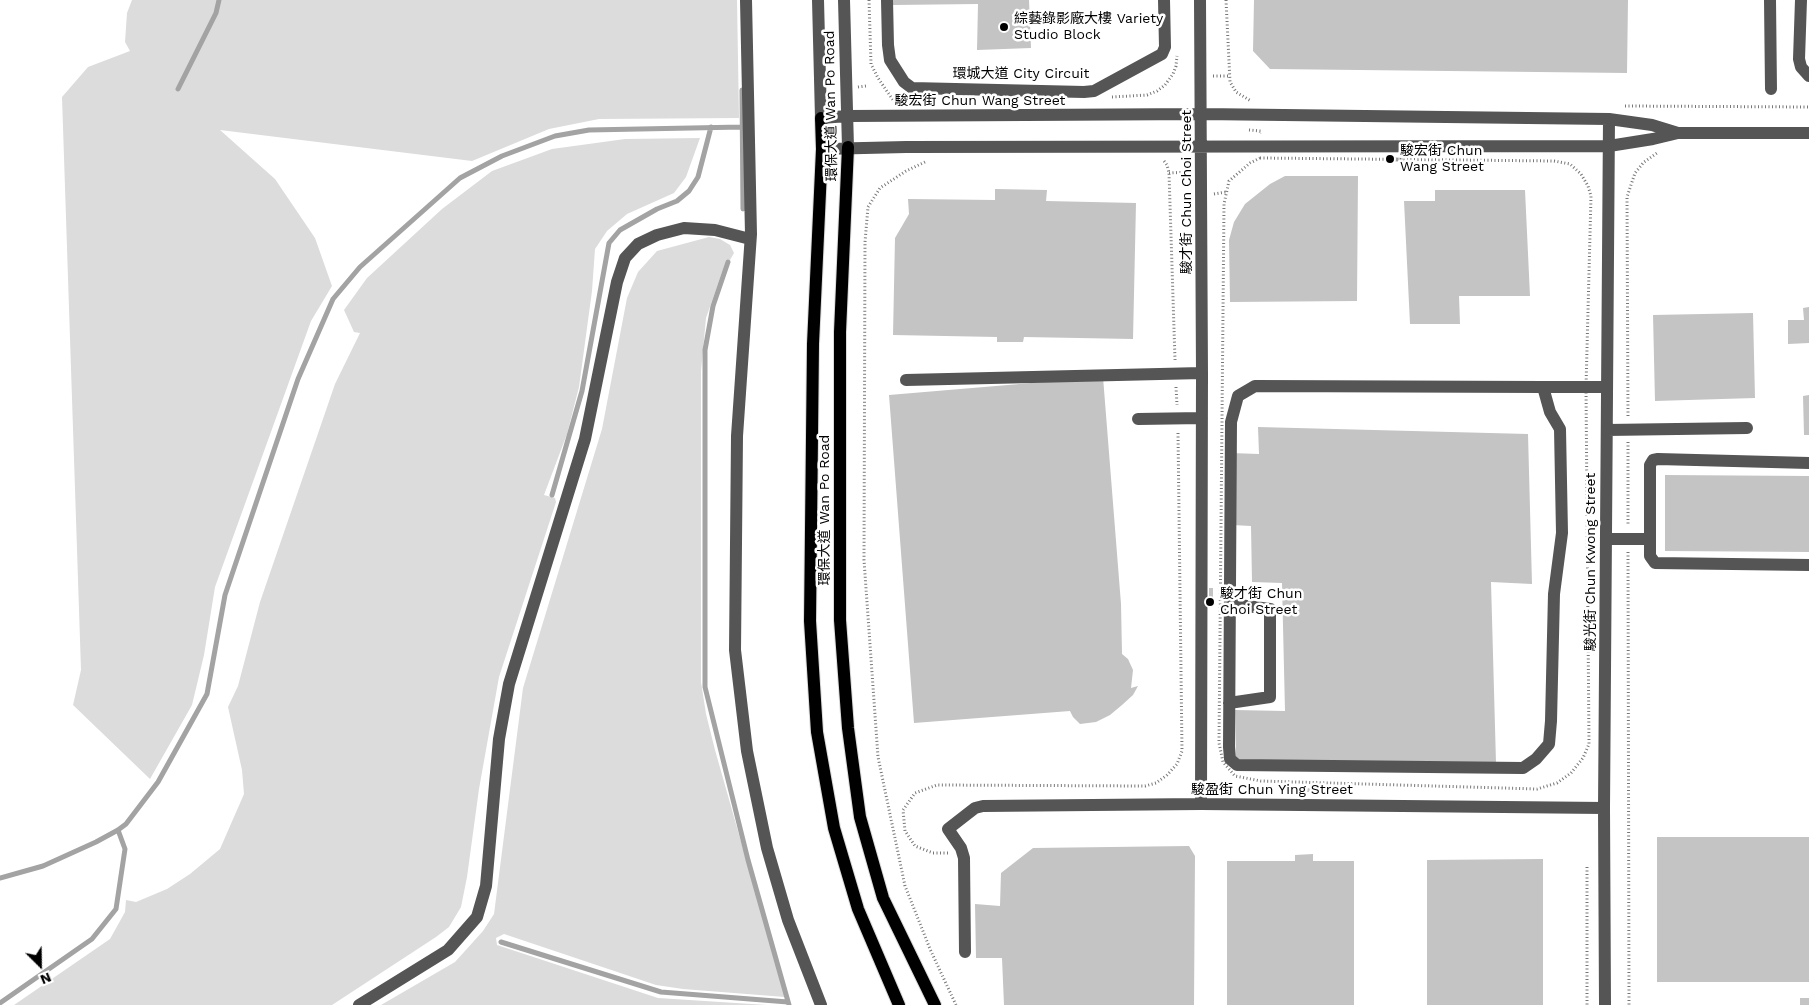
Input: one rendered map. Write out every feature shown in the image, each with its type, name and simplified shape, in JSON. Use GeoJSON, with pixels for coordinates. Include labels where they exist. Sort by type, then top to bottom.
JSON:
{"type":"FeatureCollection","features":[{"type":"Feature","properties":{"kind":"main road","name":"環保大道 Wan Po Road"},"geometry":{"type":"LineString","coordinates":[[821,118],[822,149],[813,344],[810,601],[817,732],[834,828],[858,909],[899,1005]]}},
{"type":"Feature","properties":{"kind":"main road","name":"環保大道 Wan Po Road"},"geometry":{"type":"LineString","coordinates":[[848,147],[840,332],[840,620],[848,728],[860,817],[882,898],[935,1005]]}},
{"type":"Feature","properties":{"kind":"street"},"geometry":{"type":"LineString","coordinates":[[746,0],[750,239],[737,436],[735,650],[747,751],[767,848],[788,920],[821,1005]]}},
{"type":"Feature","properties":{"kind":"street","name":"環保大道 Wan Po Road"},"geometry":{"type":"LineString","coordinates":[[818,0],[821,118]]}},
{"type":"Feature","properties":{"kind":"street","name":"環保大道 Wan Po Road"},"geometry":{"type":"LineString","coordinates":[[844,0],[848,147]]}},
{"type":"Feature","properties":{"kind":"street","name":"環城大道 City Circuit"},"geometry":{"type":"LineString","coordinates":[[887,0],[890,60],[904,82],[912,88],[1084,92],[1094,91],[1162,54],[1165,47],[1164,0]]}},
{"type":"Feature","properties":{"kind":"street","name":"駿才街 Chun Choi Street"},"geometry":{"type":"LineString","coordinates":[[1200,0],[1202,114],[1201,804]]}},
{"type":"Feature","properties":{"kind":"street"},"geometry":{"type":"LineString","coordinates":[[1770,0],[1771,89]]}},
{"type":"Feature","properties":{"kind":"street"},"geometry":{"type":"LineString","coordinates":[[1801,0],[1799,59],[1801,67],[1809,76]]}},
{"type":"Feature","properties":{"kind":"street","name":"駿宏街 Chun Wang Street"},"geometry":{"type":"LineString","coordinates":[[821,118],[848,116],[1202,114],[1609,119],[1652,125],[1678,133]]}},
{"type":"Feature","properties":{"kind":"street","name":"駿光街 Chun Kwong Street"},"geometry":{"type":"LineString","coordinates":[[1607,1003],[1604,808],[1609,119]]}},
{"type":"Feature","properties":{"kind":"street","name":"駿宏街 Chun Wang Street"},"geometry":{"type":"LineString","coordinates":[[822,149],[848,147],[1609,146],[1678,133],[1809,133]]}},
{"type":"Feature","properties":{"kind":"street"},"geometry":{"type":"LineString","coordinates":[[359,1005],[448,950],[477,917],[486,886],[499,739],[509,684],[585,439],[617,282],[625,258],[638,244],[684,228],[715,230],[750,239]]}},
{"type":"Feature","properties":{"kind":"street"},"geometry":{"type":"LineString","coordinates":[[906,380],[1202,373]]}},
{"type":"Feature","properties":{"kind":"street"},"geometry":{"type":"LineString","coordinates":[[1543,387],[1550,412],[1560,429],[1562,533],[1554,594],[1549,744],[1536,759],[1523,768],[1237,765],[1230,759],[1229,703],[1231,422],[1238,396],[1255,386],[1607,387]]}},
{"type":"Feature","properties":{"kind":"street"},"geometry":{"type":"LineString","coordinates":[[1138,419],[1202,418]]}},
{"type":"Feature","properties":{"kind":"street"},"geometry":{"type":"LineString","coordinates":[[1607,430],[1747,428]]}},
{"type":"Feature","properties":{"kind":"street"},"geometry":{"type":"LineString","coordinates":[[1809,463],[1658,459],[1653,460],[1650,464],[1650,556],[1655,563],[1809,565]]}},
{"type":"Feature","properties":{"kind":"street"},"geometry":{"type":"LineString","coordinates":[[1607,539],[1650,539]]}},
{"type":"Feature","properties":{"kind":"street"},"geometry":{"type":"LineString","coordinates":[[1229,703],[1270,697],[1270,609],[1231,604]]}},
{"type":"Feature","properties":{"kind":"street","name":"駿盈街 Chun Ying Street"},"geometry":{"type":"LineString","coordinates":[[965,952],[964,858],[961,848],[948,829],[968,812],[983,806],[1201,804],[1604,808]]}},
{"type":"Feature","properties":{"kind":"path"},"geometry":{"type":"LineString","coordinates":[[1226,0],[1230,82],[1236,92],[1246,98]]}},
{"type":"Feature","properties":{"kind":"path"},"geometry":{"type":"LineString","coordinates":[[1157,91],[1165,85],[1173,74],[1177,54]]}},
{"type":"Feature","properties":{"kind":"path"},"geometry":{"type":"LineString","coordinates":[[1629,1005],[1627,197],[1635,173],[1644,162],[1659,152]]}},
{"type":"Feature","properties":{"kind":"path"},"geometry":{"type":"LineString","coordinates":[[1226,192],[1229,181],[1250,163],[1260,158],[1554,161],[1570,164],[1581,174],[1591,196],[1586,387],[1589,744],[1583,758],[1571,773],[1557,783],[1537,789],[1246,779]]}},
{"type":"Feature","properties":{"kind":"path"},"geometry":{"type":"LineString","coordinates":[[906,171],[880,188],[868,207],[865,242],[864,560],[878,757],[905,886],[930,949],[956,1005]]}},
{"type":"Feature","properties":{"kind":"path"},"geometry":{"type":"LineString","coordinates":[[1167,775],[1177,764],[1182,751],[1178,419],[1169,173]]}},
{"type":"Feature","properties":{"kind":"path"},"geometry":{"type":"LineString","coordinates":[[1587,867],[1587,1005]]}},
{"type":"Feature","properties":{"kind":"shaded area"},"geometry":{"type":"Polygon","coordinates":[[[132,0],[737,0],[739,118],[599,119],[549,129],[472,161],[220,130],[275,179],[315,238],[332,286],[311,321],[215,587],[204,655],[192,705],[150,779],[73,705],[81,670],[62,97],[88,67],[130,51],[125,42],[127,13],[132,0]]]}},
{"type":"Feature","properties":{"kind":"shaded area"},"geometry":{"type":"Polygon","coordinates":[[[700,138],[686,177],[674,193],[627,214],[607,231],[595,249],[592,291],[579,387],[567,434],[544,495],[555,498],[556,502],[499,677],[461,907],[449,927],[332,1005],[14,1005],[110,939],[125,912],[126,900],[136,902],[167,889],[190,874],[220,849],[244,794],[242,770],[228,707],[238,686],[260,602],[335,384],[360,333],[354,332],[344,310],[367,278],[442,209],[492,171],[552,149],[625,139],[700,138]]]}},
{"type":"Feature","properties":{"kind":"shaded area"},"geometry":{"type":"Polygon","coordinates":[[[709,237],[720,239],[730,245],[734,253],[730,260],[726,261],[706,318],[701,371],[701,682],[706,714],[715,750],[785,997],[656,985],[504,934],[496,938],[497,945],[658,998],[767,1005],[381,1005],[455,962],[483,931],[494,914],[523,688],[602,429],[627,298],[638,272],[657,251],[709,237]]]}},
{"type":"Feature","properties":{"kind":"building","name":"綜藝錄影廠大樓 Variety Studio Block"},"geometry":{"type":"Polygon","coordinates":[[[893,0],[1029,0],[1031,48],[977,50],[978,4],[893,5],[893,0]]]}},
{"type":"Feature","properties":{"kind":"building"},"geometry":{"type":"Polygon","coordinates":[[[1254,0],[1628,0],[1627,73],[1270,69],[1253,51],[1254,0]]]}},
{"type":"Feature","properties":{"kind":"building"},"geometry":{"type":"Polygon","coordinates":[[[1385,156],[1403,158],[1403,162],[1385,161],[1385,156]]]}},
{"type":"Feature","properties":{"kind":"building"},"geometry":{"type":"Polygon","coordinates":[[[1285,176],[1358,176],[1357,301],[1230,302],[1229,240],[1234,222],[1245,204],[1270,184],[1285,176]]]}},
{"type":"Feature","properties":{"kind":"building"},"geometry":{"type":"Polygon","coordinates":[[[995,189],[1047,190],[1046,201],[1136,203],[1133,339],[1024,337],[1023,342],[997,342],[997,337],[893,335],[895,238],[909,214],[908,199],[995,200],[995,189]]]}},
{"type":"Feature","properties":{"kind":"building"},"geometry":{"type":"Polygon","coordinates":[[[1435,190],[1525,190],[1530,296],[1459,296],[1460,324],[1410,324],[1404,201],[1435,201],[1435,190]]]}},
{"type":"Feature","properties":{"kind":"building"},"geometry":{"type":"Polygon","coordinates":[[[1809,307],[1809,343],[1788,344],[1788,320],[1804,320],[1803,308],[1809,307]]]}},
{"type":"Feature","properties":{"kind":"building"},"geometry":{"type":"Polygon","coordinates":[[[1753,313],[1755,398],[1655,401],[1653,315],[1753,313]]]}},
{"type":"Feature","properties":{"kind":"building"},"geometry":{"type":"Polygon","coordinates":[[[1103,377],[1121,604],[1122,654],[1128,659],[1133,670],[1131,688],[1138,686],[1133,695],[1122,705],[1110,715],[1096,722],[1080,724],[1070,711],[914,723],[889,395],[1103,377]]]}},
{"type":"Feature","properties":{"kind":"building"},"geometry":{"type":"Polygon","coordinates":[[[1809,395],[1809,435],[1804,435],[1803,396],[1809,395]]]}},
{"type":"Feature","properties":{"kind":"building"},"geometry":{"type":"Polygon","coordinates":[[[1258,427],[1528,434],[1532,584],[1491,582],[1496,763],[1236,760],[1235,710],[1285,711],[1282,583],[1252,582],[1251,526],[1232,525],[1230,453],[1259,454],[1258,427]]]}},
{"type":"Feature","properties":{"kind":"building"},"geometry":{"type":"Polygon","coordinates":[[[1665,475],[1809,476],[1809,552],[1665,551],[1665,475]]]}},
{"type":"Feature","properties":{"kind":"building"},"geometry":{"type":"Polygon","coordinates":[[[1209,588],[1213,588],[1213,606],[1209,606],[1209,588]]]}},
{"type":"Feature","properties":{"kind":"building"},"geometry":{"type":"Polygon","coordinates":[[[1304,788],[1321,788],[1321,792],[1304,792],[1304,788]]]}},
{"type":"Feature","properties":{"kind":"building"},"geometry":{"type":"Polygon","coordinates":[[[1657,837],[1809,837],[1809,982],[1657,982],[1657,837]]]}},
{"type":"Feature","properties":{"kind":"building"},"geometry":{"type":"Polygon","coordinates":[[[1189,846],[1195,856],[1194,1005],[1004,1005],[1002,958],[976,958],[975,904],[1000,906],[1001,873],[1033,848],[1189,846]]]}},
{"type":"Feature","properties":{"kind":"building"},"geometry":{"type":"Polygon","coordinates":[[[1313,854],[1313,861],[1354,861],[1354,1005],[1227,1005],[1227,861],[1295,861],[1295,855],[1313,854]]]}},
{"type":"Feature","properties":{"kind":"building"},"geometry":{"type":"Polygon","coordinates":[[[1543,859],[1543,1005],[1427,1005],[1427,860],[1543,859]]]}},
{"type":"Feature","properties":{"kind":"building"},"geometry":{"type":"Polygon","coordinates":[[[1800,998],[1809,998],[1809,1005],[1800,1005],[1800,998]]]}},
{"type":"Feature","properties":{"kind":"waterway"},"geometry":{"type":"LineString","coordinates":[[178,89],[216,13],[219,0]]}},
{"type":"Feature","properties":{"kind":"waterway"},"geometry":{"type":"LineString","coordinates":[[742,90],[743,209]]}},
{"type":"Feature","properties":{"kind":"waterway"},"geometry":{"type":"LineString","coordinates":[[552,495],[582,391],[609,243],[620,230],[657,209],[677,201],[689,191],[698,177],[711,127]]}},
{"type":"Feature","properties":{"kind":"waterway"},"geometry":{"type":"LineString","coordinates":[[0,878],[43,866],[118,830],[126,824],[158,782],[207,694],[225,595],[298,379],[333,299],[360,267],[460,178],[502,156],[555,136],[589,130],[742,127]]}},
{"type":"Feature","properties":{"kind":"waterway"},"geometry":{"type":"LineString","coordinates":[[728,262],[713,306],[705,350],[705,687],[748,860],[789,1005]]}},
{"type":"Feature","properties":{"kind":"waterway"},"geometry":{"type":"LineString","coordinates":[[0,1003],[92,939],[116,909],[125,849],[118,830]]}},
{"type":"Feature","properties":{"kind":"waterway"},"geometry":{"type":"LineString","coordinates":[[501,942],[661,992],[788,1002]]}},
{"type":"Feature","properties":{"kind":"place","name":"綜藝錄影廠大樓 Variety Studio Block"},"geometry":{"type":"Point","coordinates":[1004,27]}},
{"type":"Feature","properties":{"kind":"place","name":"駿宏街 Chun Wang Street"},"geometry":{"type":"Point","coordinates":[1390,159]}},
{"type":"Feature","properties":{"kind":"place","name":"駿才街 Chun Choi Street"},"geometry":{"type":"Point","coordinates":[1210,602]}}]}
